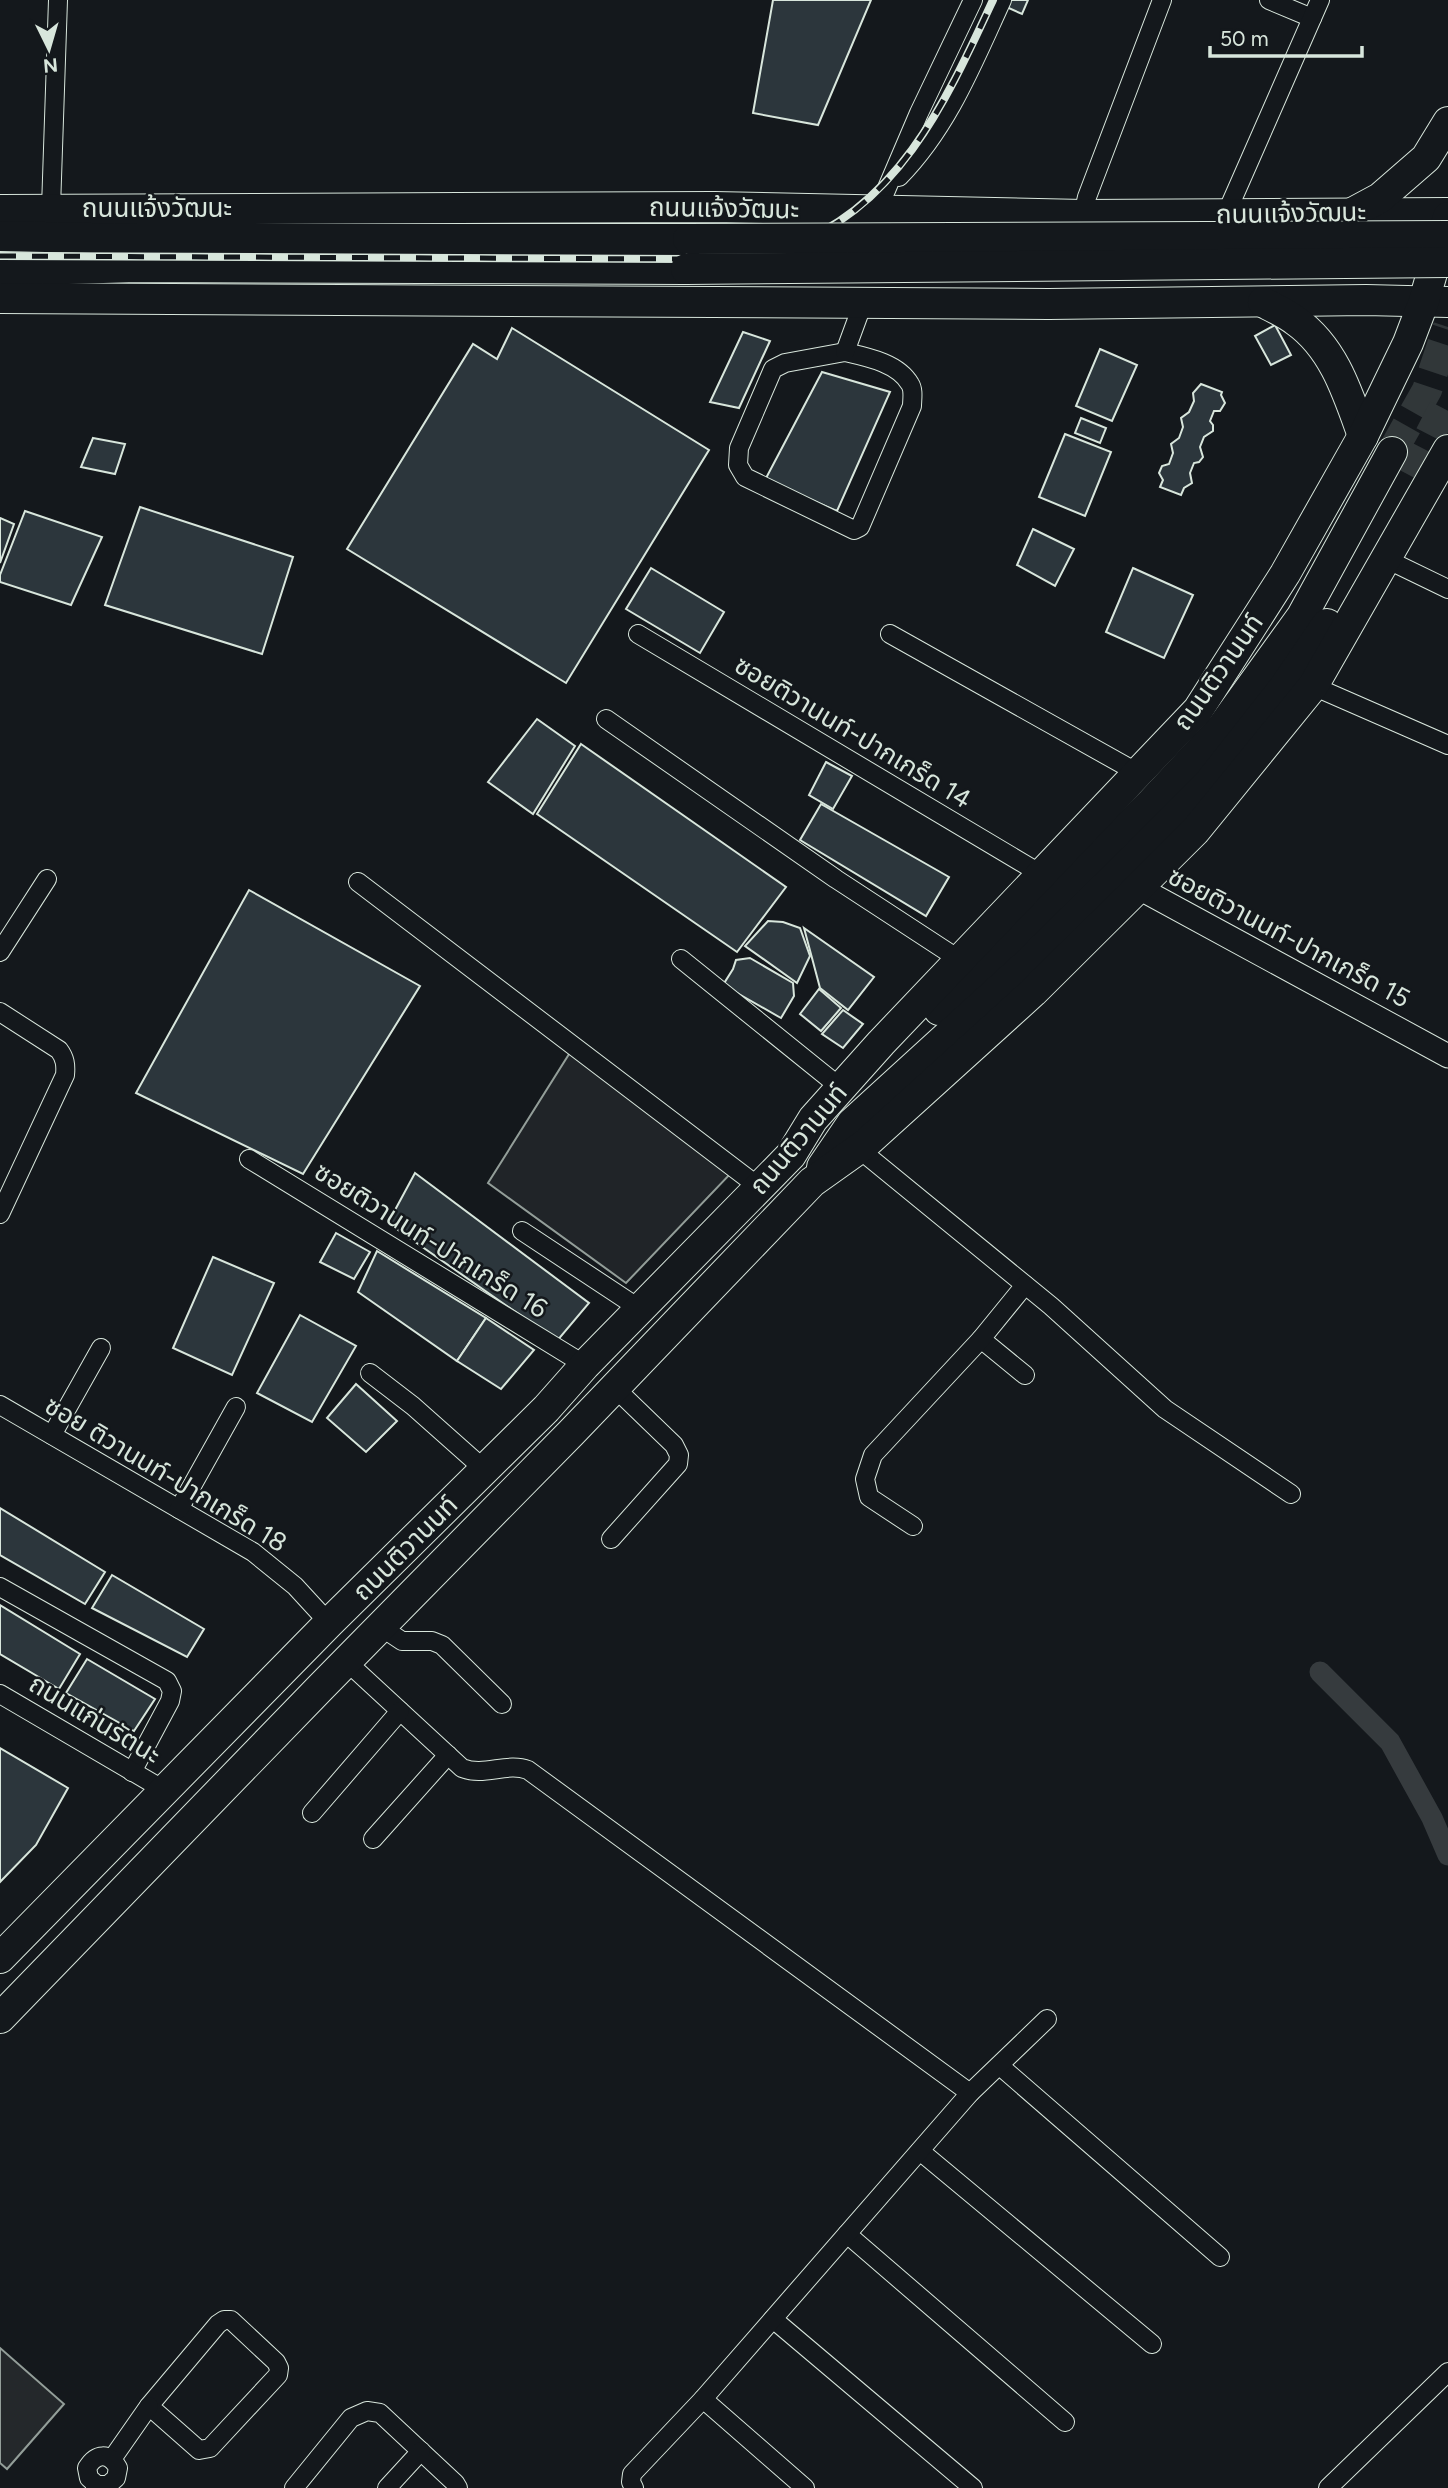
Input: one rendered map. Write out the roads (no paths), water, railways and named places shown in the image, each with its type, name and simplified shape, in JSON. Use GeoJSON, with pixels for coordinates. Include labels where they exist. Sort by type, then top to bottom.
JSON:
{"type":"FeatureCollection","features":[{"type":"Feature","properties":{"kind":"main road"},"geometry":{"type":"LineString","coordinates":[[1353,212],[1380,198],[1426,158],[1448,122]]}},
{"type":"Feature","properties":{"kind":"main road","name":"ถนนแจ้งวัฒนะ"},"geometry":{"type":"LineString","coordinates":[[0,209],[714,207],[883,199],[1041,214],[1353,212],[1448,215]]}},
{"type":"Feature","properties":{"kind":"main road"},"geometry":{"type":"LineString","coordinates":[[1041,214],[1064,226],[1072,239],[1075,263],[1049,304]]}},
{"type":"Feature","properties":{"kind":"main road","name":"ถนนติวานนท์"},"geometry":{"type":"LineString","coordinates":[[0,1958],[329,1623],[485,1470],[791,1155],[813,1119],[841,1088],[1198,710],[1285,574],[1363,436],[1408,342],[1436,301],[1448,215]]}},
{"type":"Feature","properties":{"kind":"main road","name":"ถนนแจ้งวัฒนะ"},"geometry":{"type":"LineString","coordinates":[[0,236],[137,239],[1448,236]]}},
{"type":"Feature","properties":{"kind":"main road","name":"ถนนแจ้งวัฒนะ"},"geometry":{"type":"LineString","coordinates":[[0,271],[137,267],[686,269],[1448,262]]}},
{"type":"Feature","properties":{"kind":"main road"},"geometry":{"type":"LineString","coordinates":[[0,298],[1049,304],[1436,301]]}},
{"type":"Feature","properties":{"kind":"main road"},"geometry":{"type":"LineString","coordinates":[[1263,302],[1296,321],[1313,335],[1326,352],[1346,390],[1363,436]]}},
{"type":"Feature","properties":{"kind":"main road","name":"ถนนติวานนท์"},"geometry":{"type":"LineString","coordinates":[[0,2018],[615,1388],[812,1182],[859,1149],[1023,1002],[1195,831],[1313,685],[1448,450]]}},
{"type":"Feature","properties":{"kind":"main road"},"geometry":{"type":"LineString","coordinates":[[791,1155],[826,1127],[896,1052],[1151,803],[1222,727],[1302,616],[1400,464],[1325,628],[1284,687],[1206,785],[1031,960],[852,1123],[812,1182]]}},
{"type":"Feature","properties":{"kind":"street"},"geometry":{"type":"LineString","coordinates":[[51,208],[58,0]]}},
{"type":"Feature","properties":{"kind":"street"},"geometry":{"type":"LineString","coordinates":[[883,199],[919,113],[973,0]]}},
{"type":"Feature","properties":{"kind":"street"},"geometry":{"type":"LineString","coordinates":[[883,199],[939,129],[954,104],[1002,0]]}},
{"type":"Feature","properties":{"kind":"street"},"geometry":{"type":"LineString","coordinates":[[1083,215],[1087,197],[1162,0]]}},
{"type":"Feature","properties":{"kind":"street"},"geometry":{"type":"LineString","coordinates":[[1269,0],[1312,18]]}},
{"type":"Feature","properties":{"kind":"street"},"geometry":{"type":"LineString","coordinates":[[1226,214],[1320,0]]}},
{"type":"Feature","properties":{"kind":"street"},"geometry":{"type":"LineString","coordinates":[[964,18],[988,29]]}},
{"type":"Feature","properties":{"kind":"street"},"geometry":{"type":"LineString","coordinates":[[845,352],[863,303]]}},
{"type":"Feature","properties":{"kind":"street"},"geometry":{"type":"LineString","coordinates":[[845,352],[894,369],[911,384],[913,396],[912,406],[860,527],[854,530],[745,477],[738,465],[739,448],[773,369],[785,363],[845,352]]}},
{"type":"Feature","properties":{"kind":"street"},"geometry":{"type":"LineString","coordinates":[[1384,558],[1448,589]]}},
{"type":"Feature","properties":{"kind":"street","name":"ซอยติวานนท์-ปากเกร็ด 14"},"geometry":{"type":"LineString","coordinates":[[638,634],[1041,874]]}},
{"type":"Feature","properties":{"kind":"street"},"geometry":{"type":"LineString","coordinates":[[890,634],[1138,773]]}},
{"type":"Feature","properties":{"kind":"street"},"geometry":{"type":"LineString","coordinates":[[1313,685],[1448,745]]}},
{"type":"Feature","properties":{"kind":"street"},"geometry":{"type":"LineString","coordinates":[[606,719],[836,879],[960,960]]}},
{"type":"Feature","properties":{"kind":"street"},"geometry":{"type":"LineString","coordinates":[[0,952],[47,879]]}},
{"type":"Feature","properties":{"kind":"street"},"geometry":{"type":"LineString","coordinates":[[358,882],[759,1187]]}},
{"type":"Feature","properties":{"kind":"street","name":"ซอยติวานนท์-ปากเกร็ด 15"},"geometry":{"type":"LineString","coordinates":[[1139,888],[1448,1056]]}},
{"type":"Feature","properties":{"kind":"street"},"geometry":{"type":"LineString","coordinates":[[681,959],[841,1088]]}},
{"type":"Feature","properties":{"kind":"street"},"geometry":{"type":"LineString","coordinates":[[0,1012],[60,1050],[66,1070],[0,1214]]}},
{"type":"Feature","properties":{"kind":"street"},"geometry":{"type":"LineString","coordinates":[[859,1149],[1025,1285],[1165,1409],[1291,1494]]}},
{"type":"Feature","properties":{"kind":"street","name":"ซอยติวานนท์-ปากเกร็ด 16"},"geometry":{"type":"LineString","coordinates":[[250,1159],[585,1365]]}},
{"type":"Feature","properties":{"kind":"street"},"geometry":{"type":"LineString","coordinates":[[522,1231],[640,1309]]}},
{"type":"Feature","properties":{"kind":"street"},"geometry":{"type":"LineString","coordinates":[[913,1526],[869,1497],[865,1479],[873,1455],[981,1339],[1025,1285]]}},
{"type":"Feature","properties":{"kind":"street"},"geometry":{"type":"LineString","coordinates":[[981,1339],[1025,1375]]}},
{"type":"Feature","properties":{"kind":"street"},"geometry":{"type":"LineString","coordinates":[[52,1435],[101,1348]]}},
{"type":"Feature","properties":{"kind":"street"},"geometry":{"type":"LineString","coordinates":[[370,1373],[413,1406],[485,1470]]}},
{"type":"Feature","properties":{"kind":"street"},"geometry":{"type":"LineString","coordinates":[[611,1539],[678,1464],[674,1445],[615,1388]]}},
{"type":"Feature","properties":{"kind":"street","name":"ซอย ติวานนท์-ปากเกร็ด 18"},"geometry":{"type":"LineString","coordinates":[[0,1405],[253,1552],[295,1586],[329,1623]]}},
{"type":"Feature","properties":{"kind":"street"},"geometry":{"type":"LineString","coordinates":[[179,1509],[236,1407]]}},
{"type":"Feature","properties":{"kind":"street"},"geometry":{"type":"LineString","coordinates":[[0,1587],[167,1681],[172,1691],[170,1701],[132,1772]]}},
{"type":"Feature","properties":{"kind":"street"},"geometry":{"type":"LineString","coordinates":[[380,1627],[402,1641],[432,1641],[442,1645],[502,1704]]}},
{"type":"Feature","properties":{"kind":"street"},"geometry":{"type":"LineString","coordinates":[[346,1661],[463,1768],[472,1772],[520,1767],[528,1770],[970,2092]]}},
{"type":"Feature","properties":{"kind":"street","name":"ถนนแก่นรัตนะ"},"geometry":{"type":"LineString","coordinates":[[0,1694],[164,1790]]}},
{"type":"Feature","properties":{"kind":"street"},"geometry":{"type":"LineString","coordinates":[[312,1813],[400,1711]]}},
{"type":"Feature","properties":{"kind":"street"},"geometry":{"type":"LineString","coordinates":[[373,1839],[448,1755]]}},
{"type":"Feature","properties":{"kind":"street"},"geometry":{"type":"LineString","coordinates":[[634,2488],[631,2482],[632,2474],[703,2399],[970,2092],[1048,2019]]}},
{"type":"Feature","properties":{"kind":"street"},"geometry":{"type":"LineString","coordinates":[[1000,2066],[1220,2257]]}},
{"type":"Feature","properties":{"kind":"street"},"geometry":{"type":"LineString","coordinates":[[920,2151],[1152,2344]]}},
{"type":"Feature","properties":{"kind":"street"},"geometry":{"type":"LineString","coordinates":[[847,2234],[1066,2422]]}},
{"type":"Feature","properties":{"kind":"street"},"geometry":{"type":"LineString","coordinates":[[773,2319],[973,2488]]}},
{"type":"Feature","properties":{"kind":"street"},"geometry":{"type":"LineString","coordinates":[[96,2486],[89,2478],[87,2468],[93,2459],[103,2455],[113,2459],[133,2426],[149,2406],[218,2324],[224,2320],[231,2320],[276,2362],[279,2368],[278,2375],[210,2448],[204,2450],[199,2450],[149,2406]]}},
{"type":"Feature","properties":{"kind":"street"},"geometry":{"type":"LineString","coordinates":[[1328,2488],[1448,2371]]}},
{"type":"Feature","properties":{"kind":"street"},"geometry":{"type":"LineString","coordinates":[[703,2399],[805,2488]]}},
{"type":"Feature","properties":{"kind":"street"},"geometry":{"type":"LineString","coordinates":[[294,2488],[351,2418],[367,2412],[380,2413],[458,2488]]}},
{"type":"Feature","properties":{"kind":"street"},"geometry":{"type":"LineString","coordinates":[[387,2488],[421,2451]]}},
{"type":"Feature","properties":{"kind":"waterway"},"geometry":{"type":"LineString","coordinates":[[1320,1672],[1390,1742],[1432,1818],[1448,1855]]}},
{"type":"Feature","properties":{"kind":"tunnel"},"geometry":{"type":"LineString","coordinates":[[1392,452],[1427,390],[1448,327]]}},
{"type":"Feature","properties":{"kind":"tunnel"},"geometry":{"type":"LineString","coordinates":[[1409,475],[1448,400]]}},
{"type":"Feature","properties":{"kind":"railway"},"geometry":{"type":"LineString","coordinates":[[0,256],[687,259],[738,257],[775,251],[826,230],[860,206],[889,178],[937,112],[993,0]]}}]}
